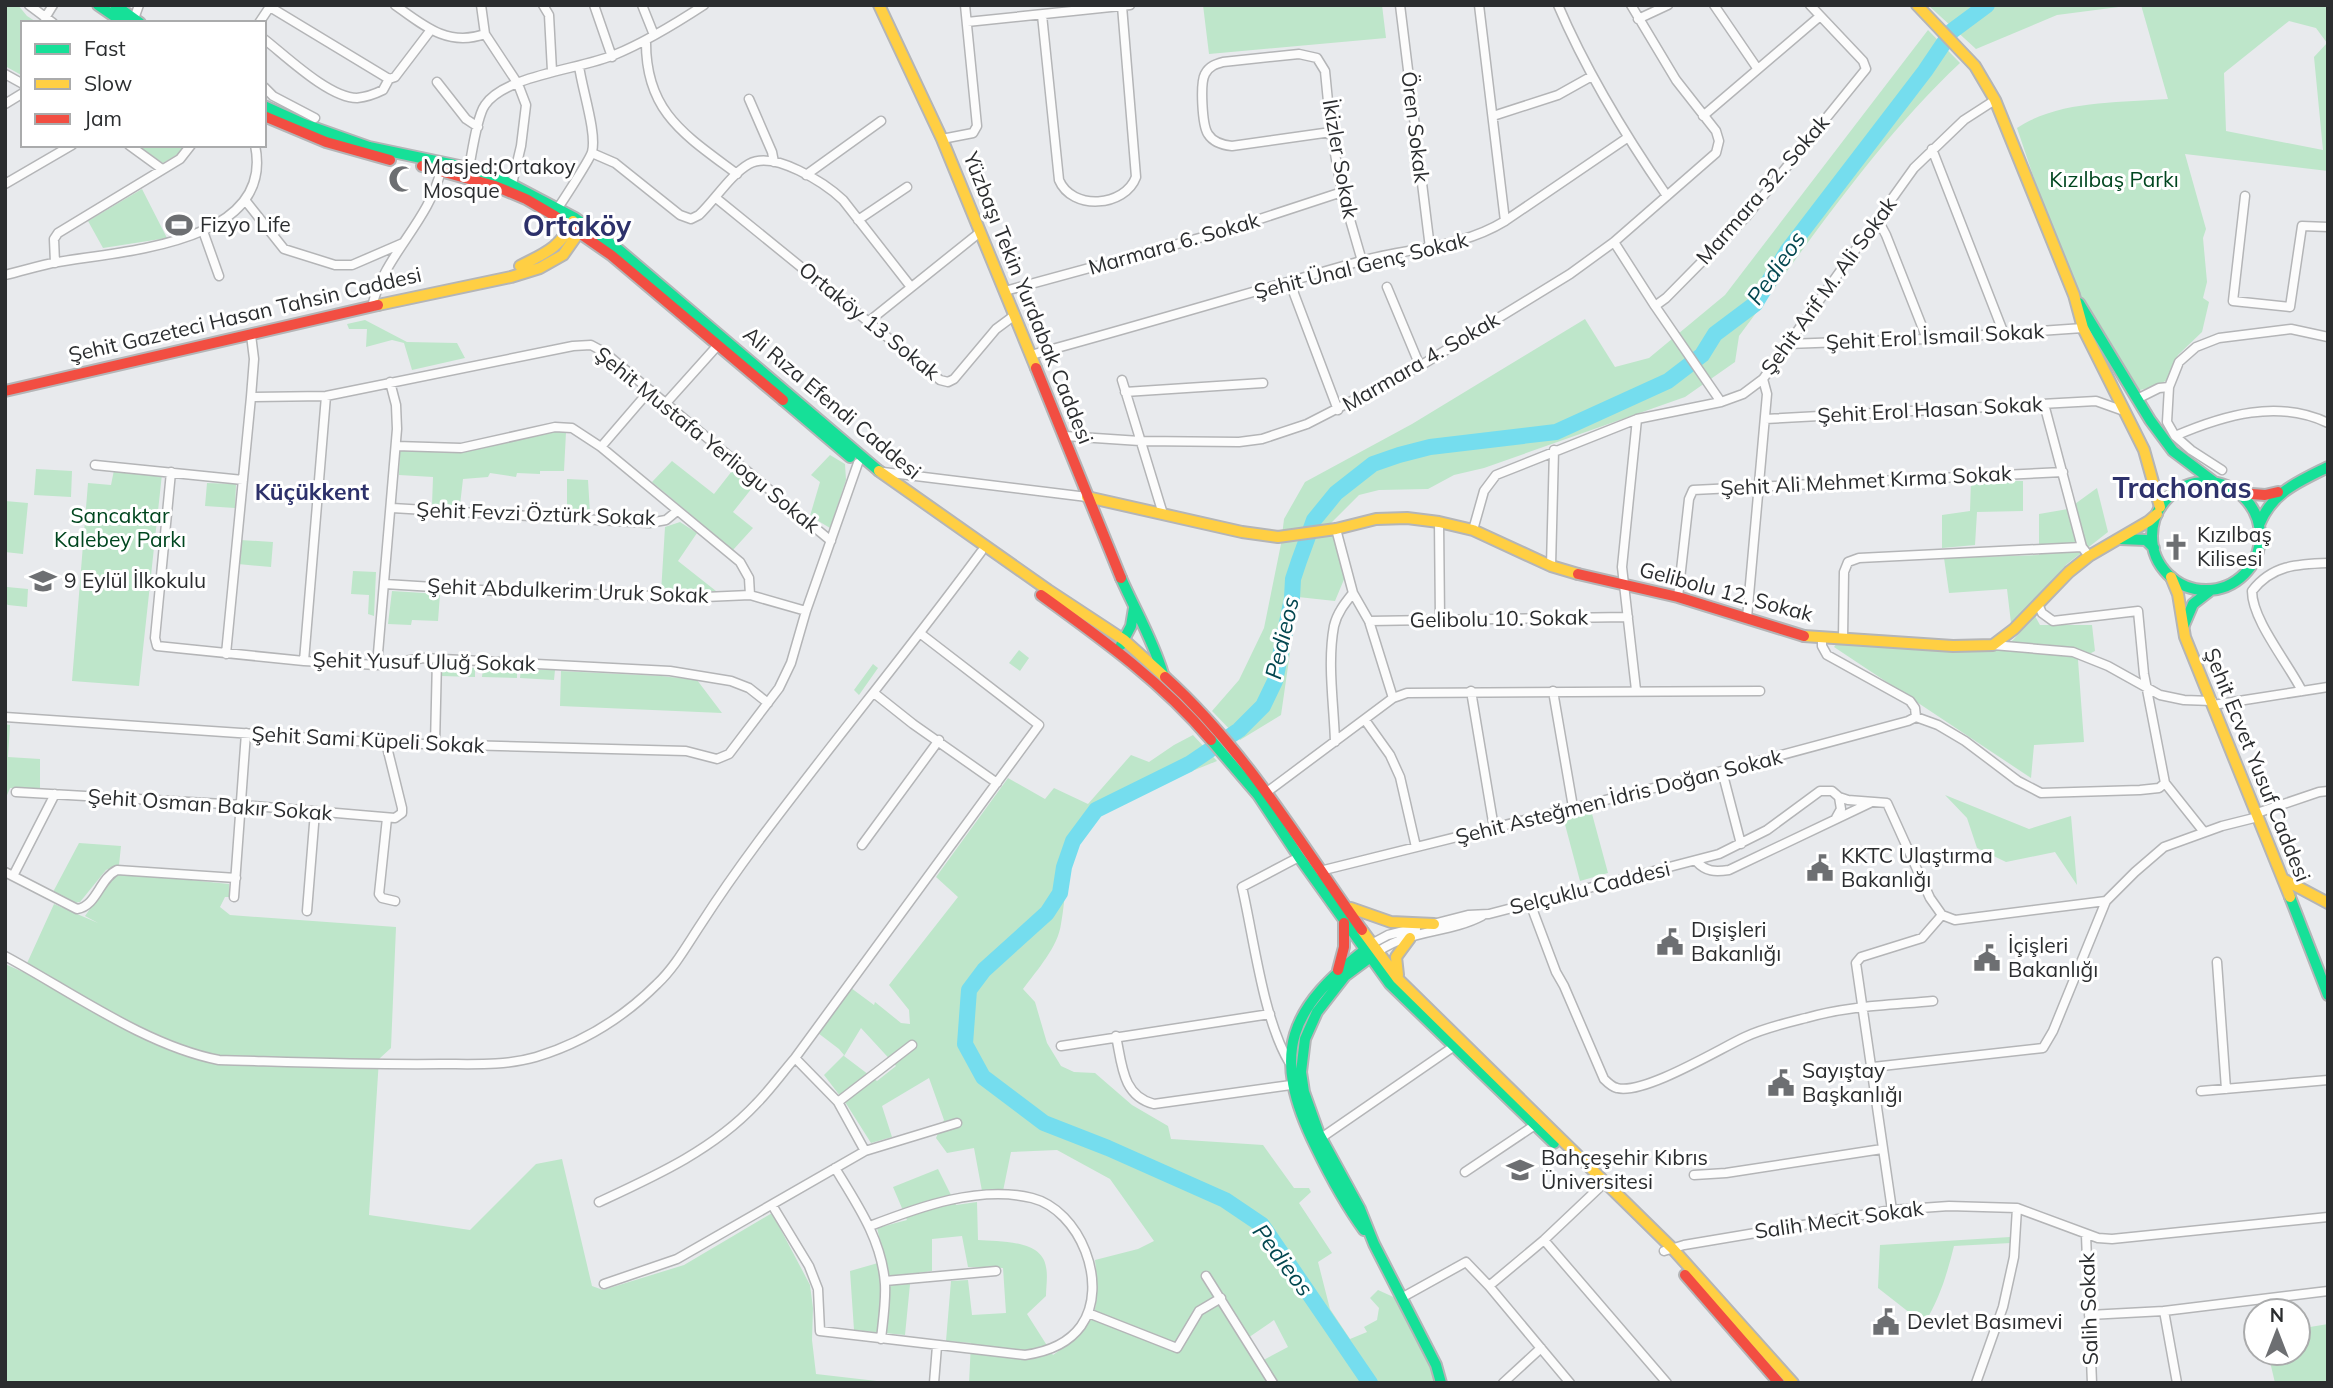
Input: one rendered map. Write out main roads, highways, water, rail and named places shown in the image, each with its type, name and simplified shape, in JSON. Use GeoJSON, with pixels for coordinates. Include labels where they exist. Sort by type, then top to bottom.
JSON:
{"type":"FeatureCollection","features":[{"type":"Feature","properties":{"kind":"main road"},"geometry":{"type":"LineString","coordinates":[[98,5],[132,21]]}},
{"type":"Feature","properties":{"kind":"main road"},"geometry":{"type":"LineString","coordinates":[[115,5],[132,21]]}},
{"type":"Feature","properties":{"kind":"main road","name":"Yüzbaşı Tekin Yurdabak Caddesi"},"geometry":{"type":"LineString","coordinates":[[879,5],[942,139],[1065,436],[1087,497],[1133,608],[1147,630],[1163,674]]}},
{"type":"Feature","properties":{"kind":"main road"},"geometry":{"type":"LineString","coordinates":[[1917,5],[1975,66],[1995,100],[2074,295],[2083,328],[2144,450],[2159,511],[2152,531],[2160,564],[2171,577],[2184,585],[2197,589],[2227,586],[2250,568],[2260,540],[2255,513],[2239,493],[2214,482],[2199,482],[2183,487],[2171,495],[2159,511],[2149,522],[2120,539]]}},
{"type":"Feature","properties":{"kind":"main road"},"geometry":{"type":"LineString","coordinates":[[266,107],[304,124],[369,147],[469,168],[512,184],[555,212]]}},
{"type":"Feature","properties":{"kind":"main road"},"geometry":{"type":"LineString","coordinates":[[266,117],[300,134],[369,156],[440,170],[495,186],[555,212]]}},
{"type":"Feature","properties":{"kind":"main road","name":"Ali Rıza Efendi Caddesi"},"geometry":{"type":"LineString","coordinates":[[555,212],[577,225],[745,355],[880,472],[1048,590],[1120,645]]}},
{"type":"Feature","properties":{"kind":"main road","name":"Ali Rıza Efendi Caddesi"},"geometry":{"type":"LineString","coordinates":[[577,225],[858,464],[981,552],[1120,645]]}},
{"type":"Feature","properties":{"kind":"main road","name":"Şehit Gazeteci Hasan Tahsin Caddesi"},"geometry":{"type":"LineString","coordinates":[[494,278],[506,278],[549,264],[566,252],[577,225]]}},
{"type":"Feature","properties":{"kind":"main road","name":"Şehit Gazeteci Hasan Tahsin Caddesi"},"geometry":{"type":"LineString","coordinates":[[5,391],[494,278],[552,250],[577,225]]}},
{"type":"Feature","properties":{"kind":"main road"},"geometry":{"type":"LineString","coordinates":[[566,252],[590,247],[605,251]]}},
{"type":"Feature","properties":{"kind":"main road"},"geometry":{"type":"LineString","coordinates":[[2074,295],[2150,421],[2173,451],[2214,482]]}},
{"type":"Feature","properties":{"kind":"main road"},"geometry":{"type":"LineString","coordinates":[[2239,493],[2265,495],[2281,491],[2328,467]]}},
{"type":"Feature","properties":{"kind":"main road"},"geometry":{"type":"LineString","coordinates":[[2259,525],[2266,507],[2281,491]]}},
{"type":"Feature","properties":{"kind":"main road","name":"Gelibolu 12. Sokak"},"geometry":{"type":"LineString","coordinates":[[1087,497],[1242,532],[1278,537],[1336,529],[1376,519],[1407,518],[1439,522],[1473,530],[1551,566],[1678,597],[1789,633],[1953,646],[1993,645],[2014,629],[2069,572],[2085,551],[2120,539]]}},
{"type":"Feature","properties":{"kind":"main road"},"geometry":{"type":"LineString","coordinates":[[2120,539],[2146,540],[2154,548]]}},
{"type":"Feature","properties":{"kind":"main road","name":"Şehit Ecvet Yusuf Caddesi"},"geometry":{"type":"LineString","coordinates":[[2171,577],[2178,594],[2185,637],[2328,995]]}},
{"type":"Feature","properties":{"kind":"main road","name":"Şehit Ecvet Yusuf Caddesi"},"geometry":{"type":"LineString","coordinates":[[2183,627],[2195,599],[2212,589]]}},
{"type":"Feature","properties":{"kind":"main road"},"geometry":{"type":"LineString","coordinates":[[1120,645],[1131,626],[1133,608]]}},
{"type":"Feature","properties":{"kind":"main road"},"geometry":{"type":"LineString","coordinates":[[1120,645],[1163,674],[1233,758],[1267,792],[1320,871],[1348,906],[1372,950],[1394,981],[1453,1047],[1668,1249],[1779,1383]]}},
{"type":"Feature","properties":{"kind":"main road"},"geometry":{"type":"LineString","coordinates":[[1120,645],[1189,706]]}},
{"type":"Feature","properties":{"kind":"main road"},"geometry":{"type":"LineString","coordinates":[[1233,758],[1344,922],[1372,950]]}},
{"type":"Feature","properties":{"kind":"main road"},"geometry":{"type":"LineString","coordinates":[[2283,879],[2328,903]]}},
{"type":"Feature","properties":{"kind":"main road"},"geometry":{"type":"LineString","coordinates":[[2291,900],[2301,896],[2315,896]]}},
{"type":"Feature","properties":{"kind":"main road"},"geometry":{"type":"LineString","coordinates":[[1348,906],[1387,923],[1434,924]]}},
{"type":"Feature","properties":{"kind":"main road"},"geometry":{"type":"LineString","coordinates":[[1344,922],[1341,973],[1317,1012],[1305,1039],[1301,1072],[1304,1091],[1321,1138],[1360,1209],[1374,1244],[1447,1383]]}},
{"type":"Feature","properties":{"kind":"main road"},"geometry":{"type":"LineString","coordinates":[[1394,981],[1396,957],[1400,948],[1410,938]]}},
{"type":"Feature","properties":{"kind":"main road"},"geometry":{"type":"LineString","coordinates":[[1372,950],[1341,973],[1306,1009],[1296,1031],[1290,1063],[1291,1085],[1300,1112],[1349,1211],[1374,1244]]}},
{"type":"Feature","properties":{"kind":"main road"},"geometry":{"type":"LineString","coordinates":[[1341,973],[1365,971],[1394,981],[1668,1249],[1793,1383]]}},
{"type":"Feature","properties":{"kind":"main road"},"geometry":{"type":"LineString","coordinates":[[1436,1365],[1440,1383]]}},
{"type":"Feature","properties":{"kind":"waterway","name":"Pedieos"},"geometry":{"type":"LineString","coordinates":[[1370,1383],[1262,1225],[1225,1200],[1044,1123],[983,1077],[965,1044],[969,990],[984,970],[1047,913],[1060,893],[1064,867],[1073,841],[1096,810],[1189,764],[1239,730],[1263,706],[1275,681],[1292,598],[1293,579],[1299,561],[1314,520],[1336,493],[1373,464],[1399,455],[1430,447],[1556,432],[1668,381],[1702,355],[1715,334],[1755,304],[1788,250],[1925,71],[1952,31],[1987,5]]}},
{"type":"Feature","properties":{"kind":"place","name":"Masjed;Ortakoy Mosque"},"geometry":{"type":"Point","coordinates":[402,179]}},
{"type":"Feature","properties":{"kind":"place","name":"Fizyo Life"},"geometry":{"type":"Point","coordinates":[179,225]}},
{"type":"Feature","properties":{"kind":"place","name":"Kızılbaş Kilisesi"},"geometry":{"type":"Point","coordinates":[2176,547]}},
{"type":"Feature","properties":{"kind":"place","name":"9 Eylül İlkokulu"},"geometry":{"type":"Point","coordinates":[43,581]}},
{"type":"Feature","properties":{"kind":"place","name":"KKTC Ulaştırma Bakanlığı"},"geometry":{"type":"Point","coordinates":[1820,868]}},
{"type":"Feature","properties":{"kind":"place","name":"Dışişleri Bakanlığı"},"geometry":{"type":"Point","coordinates":[1670,942]}},
{"type":"Feature","properties":{"kind":"place","name":"İçişleri Bakanlığı"},"geometry":{"type":"Point","coordinates":[1987,958]}},
{"type":"Feature","properties":{"kind":"place","name":"Sayıştay Başkanlığı"},"geometry":{"type":"Point","coordinates":[1781,1083]}},
{"type":"Feature","properties":{"kind":"place","name":"Bahçeşehir Kıbrıs Üniversitesi"},"geometry":{"type":"Point","coordinates":[1520,1170]}},
{"type":"Feature","properties":{"kind":"place","name":"Devlet Basımevi"},"geometry":{"type":"Point","coordinates":[1886,1322]}},
{"type":"Feature","properties":{"kind":"district","name":"Ortaköy"},"geometry":{"type":"Point","coordinates":[577,226]}},
{"type":"Feature","properties":{"kind":"district","name":"Trachonas"},"geometry":{"type":"Point","coordinates":[2182,488]}},
{"type":"Feature","properties":{"kind":"district","name":"Küçükkent"},"geometry":{"type":"Point","coordinates":[312,492]}},
{"type":"Feature","properties":{"kind":"park label","name":"Kızılbaş Parkı"},"geometry":{"type":"Point","coordinates":[2114,180]}},
{"type":"Feature","properties":{"kind":"park label","name":"Sancaktar Kalebey Parkı"},"geometry":{"type":"Point","coordinates":[120,528]}}]}
